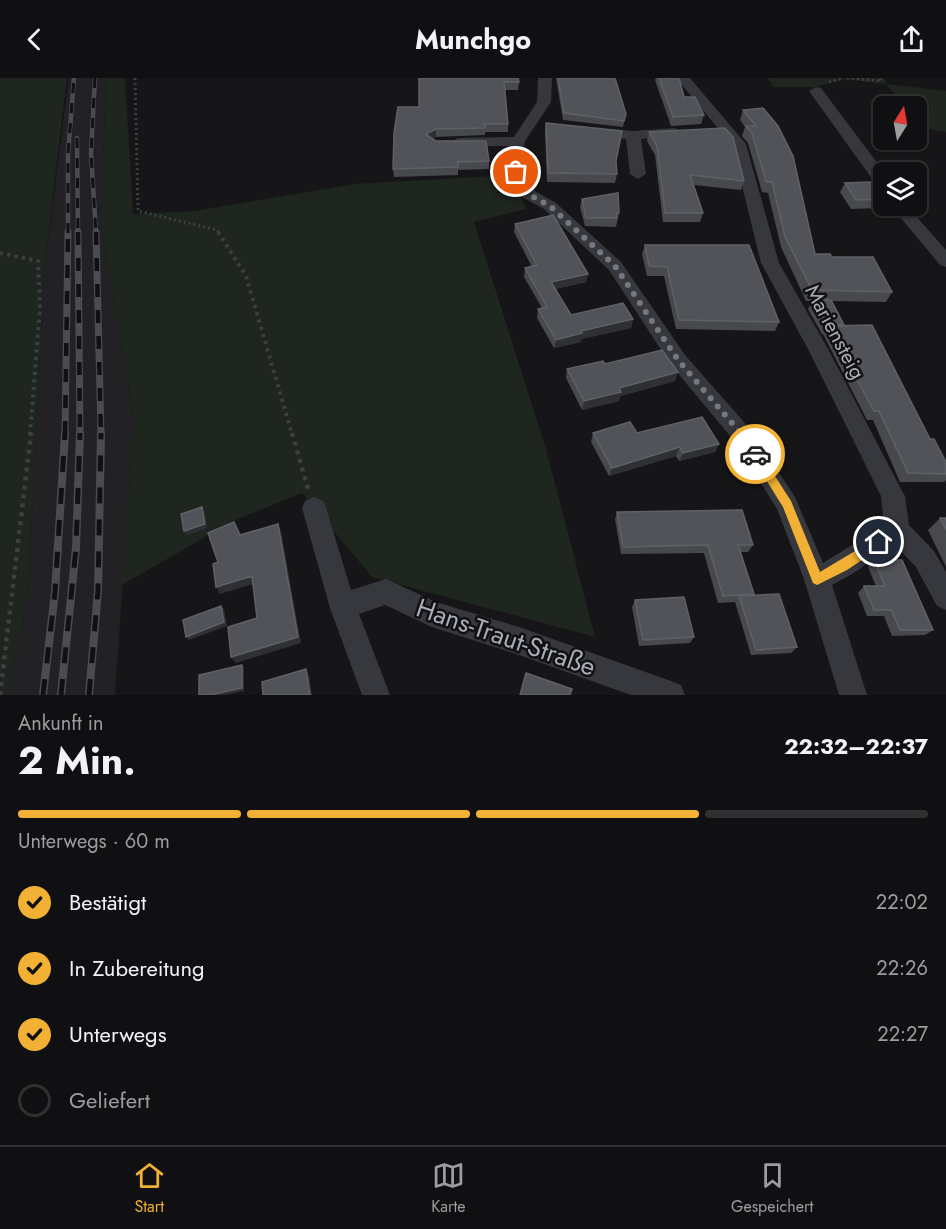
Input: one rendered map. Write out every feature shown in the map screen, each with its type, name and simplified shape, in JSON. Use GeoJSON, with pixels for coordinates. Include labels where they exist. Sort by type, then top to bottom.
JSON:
{"type":"FeatureCollection","features":[{"type":"Feature","properties":{"kind":"street"},"geometry":{"type":"LineString","coordinates":[[545,78],[544,102],[538,124],[518,141],[513,156],[516,172],[526,193],[550,206],[615,266],[678,360],[743,436],[787,504],[817,579],[853,695]]}},
{"type":"Feature","properties":{"kind":"street","name":"Mariensteig"},"geometry":{"type":"LineString","coordinates":[[683,78],[739,144],[770,263],[818,349],[892,496],[897,530]]}},
{"type":"Feature","properties":{"kind":"street"},"geometry":{"type":"LineString","coordinates":[[816,91],[873,169]]}},
{"type":"Feature","properties":{"kind":"street"},"geometry":{"type":"LineString","coordinates":[[706,129],[727,128]]}},
{"type":"Feature","properties":{"kind":"street"},"geometry":{"type":"LineString","coordinates":[[575,129],[633,135],[685,131]]}},
{"type":"Feature","properties":{"kind":"street"},"geometry":{"type":"LineString","coordinates":[[633,135],[638,174]]}},
{"type":"Feature","properties":{"kind":"street"},"geometry":{"type":"LineString","coordinates":[[448,142],[518,141]]}},
{"type":"Feature","properties":{"kind":"street"},"geometry":{"type":"LineString","coordinates":[[908,216],[946,261]]}},
{"type":"Feature","properties":{"kind":"street"},"geometry":{"type":"LineString","coordinates":[[314,508],[343,608],[376,695]]}},
{"type":"Feature","properties":{"kind":"street"},"geometry":{"type":"LineString","coordinates":[[817,579],[843,566],[897,530],[925,559],[946,597]]}},
{"type":"Feature","properties":{"kind":"street","name":"Hans-Traut-Straße"},"geometry":{"type":"LineString","coordinates":[[343,608],[362,598],[386,592],[432,614],[519,641],[671,695]]}},
{"type":"Feature","properties":{"kind":"path"},"geometry":{"type":"LineString","coordinates":[[135,78],[138,211],[217,230],[246,276],[314,508]]}},
{"type":"Feature","properties":{"kind":"path"},"geometry":{"type":"LineString","coordinates":[[846,78],[881,81],[879,78]]}},
{"type":"Feature","properties":{"kind":"path"},"geometry":{"type":"LineString","coordinates":[[0,253],[38,261],[40,275],[39,317],[23,523],[0,695]]}},
{"type":"Feature","properties":{"kind":"shaded area"},"geometry":{"type":"Polygon","coordinates":[[[0,78],[67,78],[44,271],[28,598],[6,695],[0,695],[0,78]]]}},
{"type":"Feature","properties":{"kind":"shaded area"},"geometry":{"type":"Polygon","coordinates":[[[69,78],[106,78],[101,225],[134,419],[115,695],[6,695],[28,598],[44,271],[69,78]]]}},
{"type":"Feature","properties":{"kind":"shaded area"},"geometry":{"type":"Polygon","coordinates":[[[106,78],[125,78],[133,214],[195,211],[355,184],[511,175],[526,209],[474,222],[546,449],[595,637],[372,577],[302,493],[231,522],[122,585],[134,419],[101,225],[106,78]]]}},
{"type":"Feature","properties":{"kind":"shaded area"},"geometry":{"type":"Polygon","coordinates":[[[768,78],[885,78],[886,84],[844,79],[816,87],[773,87],[768,78]]]}},
{"type":"Feature","properties":{"kind":"shaded area"},"geometry":{"type":"Polygon","coordinates":[[[886,84],[946,91],[946,132],[927,129],[927,96],[897,96],[886,84]]]}},
{"type":"Feature","properties":{"kind":"building"},"geometry":{"type":"Polygon","coordinates":[[[419,78],[518,78],[519,82],[504,82],[508,124],[485,124],[485,128],[436,129],[426,134],[436,141],[486,141],[489,161],[458,162],[458,167],[393,169],[394,133],[398,107],[419,107],[419,78]]]}},
{"type":"Feature","properties":{"kind":"building"},"geometry":{"type":"Polygon","coordinates":[[[558,78],[615,78],[626,114],[624,121],[564,113],[558,78]]]}},
{"type":"Feature","properties":{"kind":"building"},"geometry":{"type":"Polygon","coordinates":[[[659,78],[679,78],[684,97],[695,97],[704,115],[673,117],[659,78]]]}},
{"type":"Feature","properties":{"kind":"building"},"geometry":{"type":"Polygon","coordinates":[[[763,108],[778,126],[793,156],[815,254],[830,254],[832,257],[873,257],[892,292],[812,290],[785,237],[772,182],[766,182],[752,133],[746,126],[756,126],[743,110],[763,108]]]}},
{"type":"Feature","properties":{"kind":"building"},"geometry":{"type":"Polygon","coordinates":[[[546,123],[622,131],[616,161],[617,174],[548,173],[546,123]]]}},
{"type":"Feature","properties":{"kind":"building"},"geometry":{"type":"Polygon","coordinates":[[[725,128],[733,137],[744,181],[690,175],[703,213],[665,213],[657,146],[649,132],[725,128]]]}},
{"type":"Feature","properties":{"kind":"building"},"geometry":{"type":"Polygon","coordinates":[[[871,182],[873,199],[856,200],[845,183],[871,182]]]}},
{"type":"Feature","properties":{"kind":"building"},"geometry":{"type":"Polygon","coordinates":[[[618,193],[617,218],[586,218],[582,199],[618,193]]]}},
{"type":"Feature","properties":{"kind":"building"},"geometry":{"type":"Polygon","coordinates":[[[553,215],[588,274],[551,282],[571,315],[623,303],[633,319],[581,331],[582,333],[556,340],[538,309],[547,307],[525,268],[537,265],[515,224],[553,215]]]}},
{"type":"Feature","properties":{"kind":"building"},"geometry":{"type":"Polygon","coordinates":[[[645,245],[749,245],[779,322],[679,320],[667,267],[649,266],[645,245]]]}},
{"type":"Feature","properties":{"kind":"building"},"geometry":{"type":"Polygon","coordinates":[[[813,300],[831,300],[844,325],[827,325],[813,300]]]}},
{"type":"Feature","properties":{"kind":"building"},"geometry":{"type":"Polygon","coordinates":[[[872,325],[930,439],[934,439],[946,462],[946,474],[908,473],[879,411],[874,411],[828,326],[872,325]]]}},
{"type":"Feature","properties":{"kind":"building"},"geometry":{"type":"Polygon","coordinates":[[[662,350],[678,372],[619,388],[621,392],[584,401],[567,369],[603,361],[605,364],[662,350]]]}},
{"type":"Feature","properties":{"kind":"building"},"geometry":{"type":"Polygon","coordinates":[[[702,417],[719,444],[683,453],[680,447],[612,468],[593,433],[630,422],[637,433],[702,417]]]}},
{"type":"Feature","properties":{"kind":"building"},"geometry":{"type":"Polygon","coordinates":[[[202,507],[205,524],[184,531],[181,514],[202,507]]]}},
{"type":"Feature","properties":{"kind":"building"},"geometry":{"type":"Polygon","coordinates":[[[742,510],[753,545],[738,545],[754,594],[723,596],[708,545],[623,547],[617,512],[742,510]]]}},
{"type":"Feature","properties":{"kind":"building"},"geometry":{"type":"Polygon","coordinates":[[[940,518],[946,518],[946,530],[940,518]]]}},
{"type":"Feature","properties":{"kind":"building"},"geometry":{"type":"Polygon","coordinates":[[[234,522],[240,535],[278,524],[298,637],[231,657],[228,627],[257,618],[252,576],[216,587],[213,564],[218,562],[208,533],[234,522]]]}},
{"type":"Feature","properties":{"kind":"building"},"geometry":{"type":"Polygon","coordinates":[[[874,560],[902,560],[933,630],[900,630],[891,610],[874,610],[864,586],[885,586],[874,560]]]}},
{"type":"Feature","properties":{"kind":"building"},"geometry":{"type":"Polygon","coordinates":[[[779,594],[797,647],[756,650],[739,596],[779,594]]]}},
{"type":"Feature","properties":{"kind":"building"},"geometry":{"type":"Polygon","coordinates":[[[684,597],[694,637],[643,640],[635,600],[684,597]]]}},
{"type":"Feature","properties":{"kind":"building"},"geometry":{"type":"Polygon","coordinates":[[[221,606],[224,622],[186,637],[183,620],[221,606]]]}},
{"type":"Feature","properties":{"kind":"building"},"geometry":{"type":"Polygon","coordinates":[[[242,665],[242,688],[199,695],[199,675],[242,665]]]}},
{"type":"Feature","properties":{"kind":"building"},"geometry":{"type":"Polygon","coordinates":[[[306,669],[310,695],[263,695],[262,682],[306,669]]]}},
{"type":"Feature","properties":{"kind":"building"},"geometry":{"type":"Polygon","coordinates":[[[526,673],[572,689],[570,695],[520,695],[526,673]]]}},
{"type":"Feature","properties":{"kind":"railway"},"geometry":{"type":"LineString","coordinates":[[68,232],[68,154],[74,78]]}},
{"type":"Feature","properties":{"kind":"railway"},"geometry":{"type":"LineString","coordinates":[[95,78],[91,153],[96,233]]}},
{"type":"Feature","properties":{"kind":"railway"},"geometry":{"type":"LineString","coordinates":[[77,138],[78,233]]}},
{"type":"Feature","properties":{"kind":"railway"},"geometry":{"type":"LineString","coordinates":[[65,434],[68,232]]}},
{"type":"Feature","properties":{"kind":"railway"},"geometry":{"type":"LineString","coordinates":[[78,232],[80,433]]}},
{"type":"Feature","properties":{"kind":"railway"},"geometry":{"type":"LineString","coordinates":[[96,232],[101,434]]}},
{"type":"Feature","properties":{"kind":"railway"},"geometry":{"type":"LineString","coordinates":[[43,695],[55,592],[65,433]]}},
{"type":"Feature","properties":{"kind":"railway"},"geometry":{"type":"LineString","coordinates":[[61,695],[76,548],[80,433]]}},
{"type":"Feature","properties":{"kind":"railway"},"geometry":{"type":"LineString","coordinates":[[89,695],[98,591],[101,434]]}},
{"type":"Feature","properties":{"kind":"way so far"},"geometry":{"type":"LineString","coordinates":[[516,172],[526,193],[550,206],[615,266],[678,360],[743,436],[755,454]]}},
{"type":"Feature","properties":{"kind":"route"},"geometry":{"type":"LineString","coordinates":[[755,454],[787,504],[817,579],[843,566],[879,542]]}}]}
